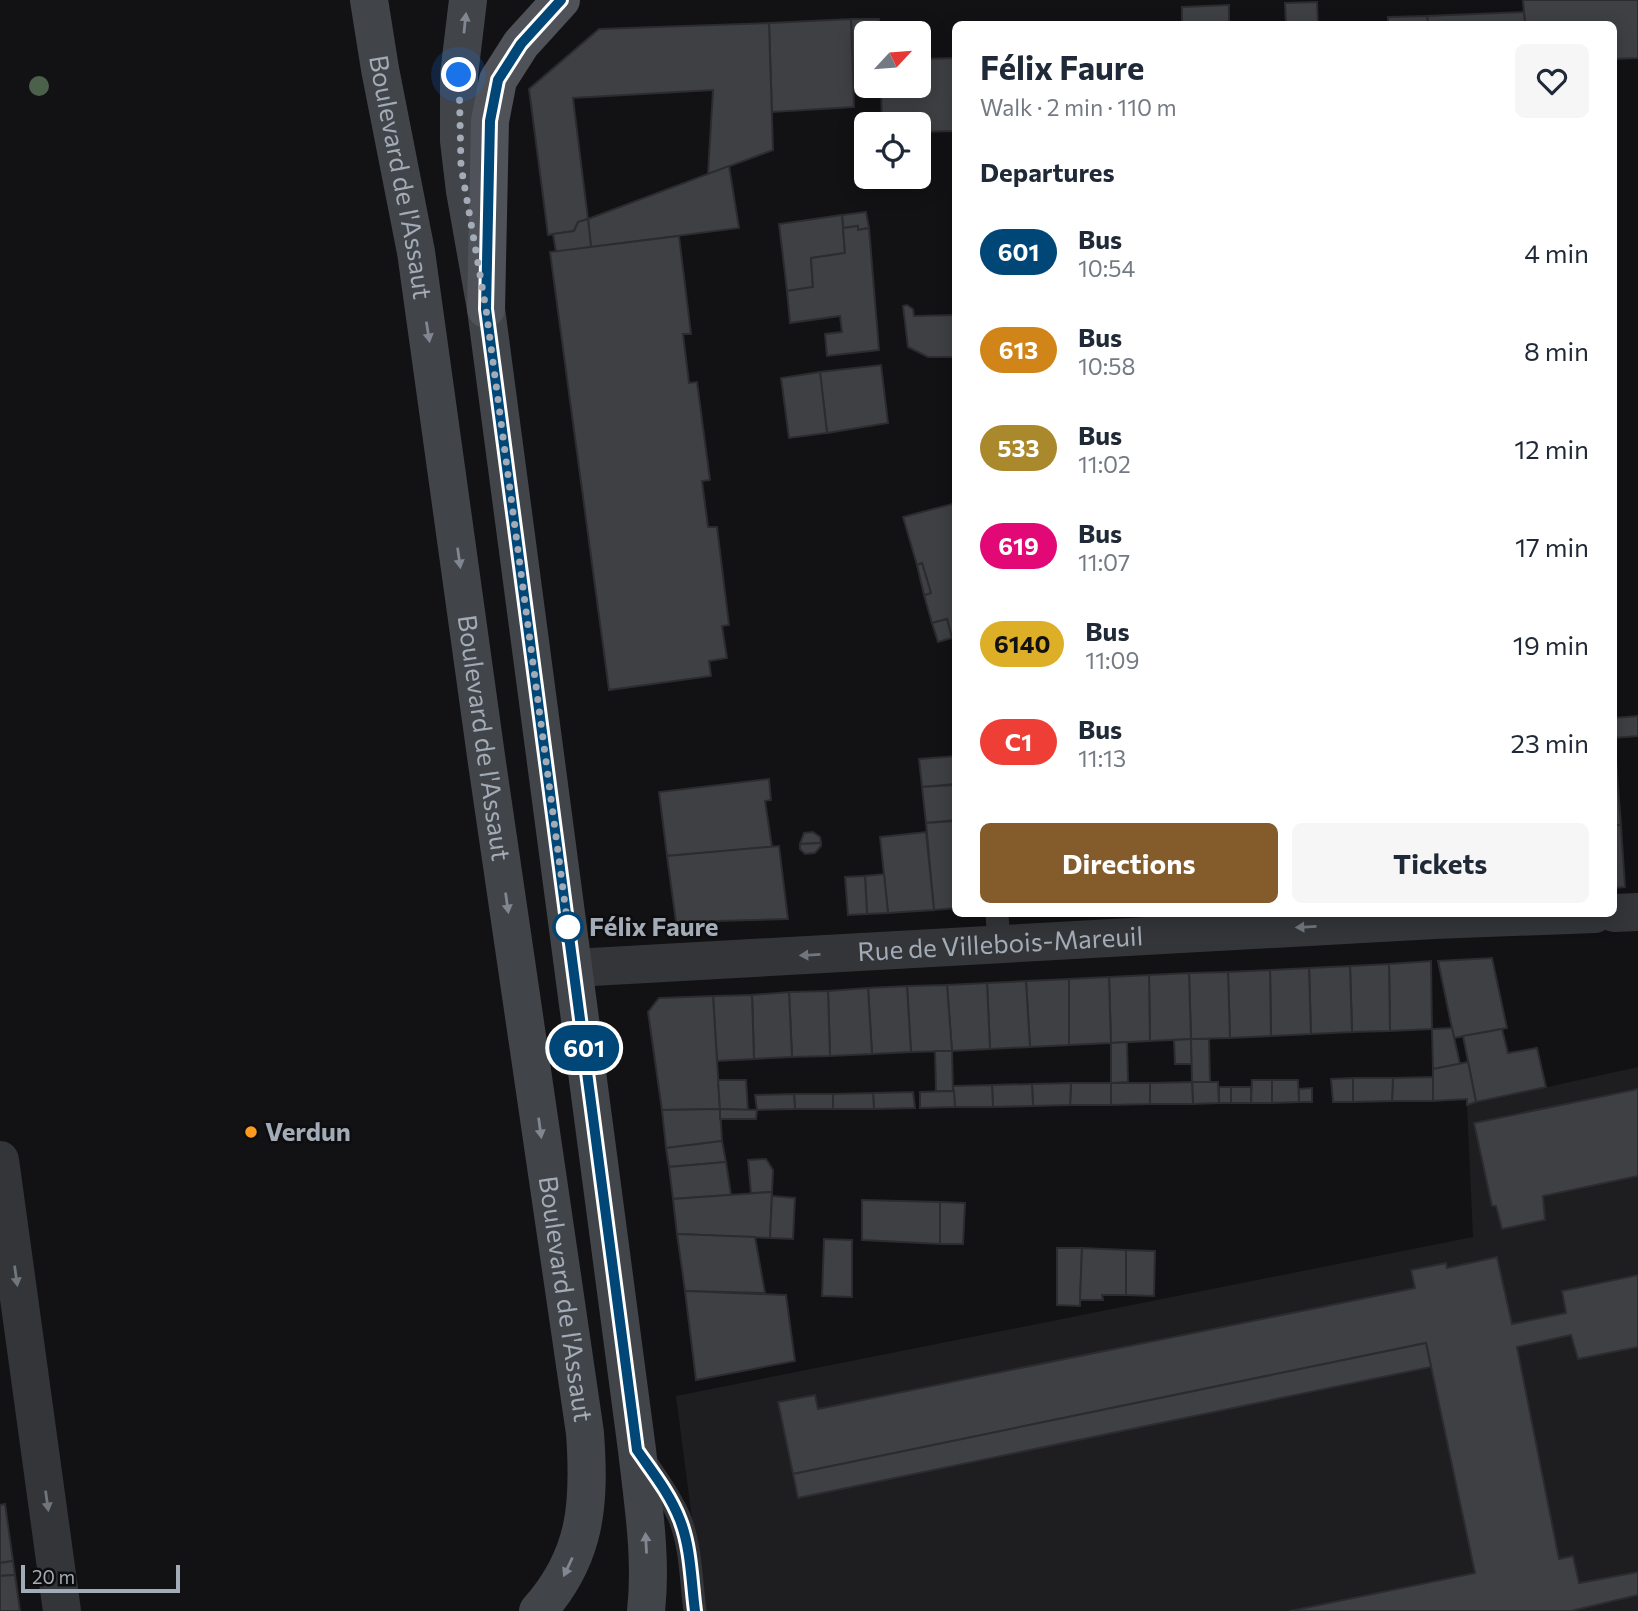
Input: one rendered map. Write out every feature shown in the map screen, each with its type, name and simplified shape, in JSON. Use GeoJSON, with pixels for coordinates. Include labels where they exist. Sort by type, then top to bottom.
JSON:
{"type":"FeatureCollection","features":[{"type":"Feature","properties":{"kind":"main road","name":"Boulevard de l'Assaut"},"geometry":{"type":"LineString","coordinates":[[369,0],[408,208],[431,354],[585,1433],[588,1477],[579,1541],[570,1566],[556,1590],[538,1611]]}},
{"type":"Feature","properties":{"kind":"main road","name":"Boulevard de l'Assaut"},"geometry":{"type":"LineString","coordinates":[[468,0],[459,75],[459,141],[486,309],[637,1450],[646,1542],[646,1611]]}},
{"type":"Feature","properties":{"kind":"main road"},"geometry":{"type":"LineString","coordinates":[[486,309],[490,121],[498,80],[521,44],[561,0]]}},
{"type":"Feature","properties":{"kind":"street"},"geometry":{"type":"LineString","coordinates":[[1617,913],[1638,912]]}},
{"type":"Feature","properties":{"kind":"street","name":"Rue de Villebois-Mareuil"},"geometry":{"type":"LineString","coordinates":[[574,968],[998,929],[1508,917]]}},
{"type":"Feature","properties":{"kind":"street"},"geometry":{"type":"LineString","coordinates":[[0,1160],[62,1611]]}},
{"type":"Feature","properties":{"kind":"lane"},"geometry":{"type":"LineString","coordinates":[[637,1450],[667,1494],[680,1519],[695,1611]]}},
{"type":"Feature","properties":{"kind":"shaded area"},"geometry":{"type":"Polygon","coordinates":[[[1638,1067],[1638,1611],[704,1611],[676,1396],[1473,1237],[1467,1105],[1638,1067]]]}},
{"type":"Feature","properties":{"kind":"building"},"geometry":{"type":"Polygon","coordinates":[[[1523,0],[1638,0],[1638,58],[1617,59],[1617,21],[1525,21],[1523,0]]]}},
{"type":"Feature","properties":{"kind":"building"},"geometry":{"type":"Polygon","coordinates":[[[1317,2],[1318,21],[1286,21],[1285,3],[1317,2]]]}},
{"type":"Feature","properties":{"kind":"building"},"geometry":{"type":"Polygon","coordinates":[[[1229,5],[1229,21],[1182,21],[1182,7],[1229,5]]]}},
{"type":"Feature","properties":{"kind":"building"},"geometry":{"type":"Polygon","coordinates":[[[1524,12],[1525,21],[1428,21],[1427,16],[1524,12]]]}},
{"type":"Feature","properties":{"kind":"building"},"geometry":{"type":"Polygon","coordinates":[[[1427,16],[1428,21],[1388,21],[1388,17],[1427,16]]]}},
{"type":"Feature","properties":{"kind":"building"},"geometry":{"type":"Polygon","coordinates":[[[851,19],[879,19],[854,21],[853,83],[851,19]]]}},
{"type":"Feature","properties":{"kind":"building"},"geometry":{"type":"Polygon","coordinates":[[[851,19],[854,107],[772,112],[769,23],[851,19]]]}},
{"type":"Feature","properties":{"kind":"building"},"geometry":{"type":"Polygon","coordinates":[[[769,23],[773,150],[708,174],[713,90],[573,98],[588,219],[578,222],[574,231],[548,235],[529,89],[599,29],[769,23]]]}},
{"type":"Feature","properties":{"kind":"building"},"geometry":{"type":"Polygon","coordinates":[[[952,58],[952,131],[931,132],[931,112],[882,112],[881,98],[931,98],[931,59],[952,58]]]}},
{"type":"Feature","properties":{"kind":"building"},"geometry":{"type":"Polygon","coordinates":[[[729,166],[739,228],[591,247],[588,219],[729,166]]]}},
{"type":"Feature","properties":{"kind":"building"},"geometry":{"type":"Polygon","coordinates":[[[866,212],[869,228],[843,228],[842,215],[866,212]]]}},
{"type":"Feature","properties":{"kind":"building"},"geometry":{"type":"Polygon","coordinates":[[[842,215],[845,253],[811,258],[813,287],[787,291],[779,224],[842,215]]]}},
{"type":"Feature","properties":{"kind":"building"},"geometry":{"type":"Polygon","coordinates":[[[588,219],[591,247],[556,252],[553,234],[574,231],[578,222],[588,219]]]}},
{"type":"Feature","properties":{"kind":"building"},"geometry":{"type":"Polygon","coordinates":[[[858,226],[858,230],[869,228],[879,350],[827,356],[825,334],[842,332],[840,316],[790,323],[787,291],[813,287],[811,258],[845,253],[843,228],[858,226]]]}},
{"type":"Feature","properties":{"kind":"building"},"geometry":{"type":"Polygon","coordinates":[[[679,236],[691,334],[683,334],[689,383],[697,382],[710,480],[702,481],[708,527],[717,527],[729,625],[722,626],[727,658],[709,661],[711,676],[609,690],[550,252],[679,236]]]}},
{"type":"Feature","properties":{"kind":"building"},"geometry":{"type":"Polygon","coordinates":[[[907,305],[913,309],[914,316],[952,315],[952,357],[928,357],[908,347],[903,306],[907,305]]]}},
{"type":"Feature","properties":{"kind":"building"},"geometry":{"type":"Polygon","coordinates":[[[881,365],[888,423],[827,433],[820,372],[881,365]]]}},
{"type":"Feature","properties":{"kind":"building"},"geometry":{"type":"Polygon","coordinates":[[[820,372],[827,433],[789,438],[781,378],[820,372]]]}},
{"type":"Feature","properties":{"kind":"building"},"geometry":{"type":"Polygon","coordinates":[[[952,504],[952,638],[947,619],[932,623],[924,595],[931,593],[922,563],[917,565],[903,517],[952,504]]]}},
{"type":"Feature","properties":{"kind":"building"},"geometry":{"type":"Polygon","coordinates":[[[922,563],[931,593],[924,595],[917,565],[922,563]]]}},
{"type":"Feature","properties":{"kind":"building"},"geometry":{"type":"Polygon","coordinates":[[[947,619],[952,638],[938,642],[932,623],[947,619]]]}},
{"type":"Feature","properties":{"kind":"building"},"geometry":{"type":"Polygon","coordinates":[[[1638,716],[1638,736],[1617,738],[1617,718],[1638,716]]]}},
{"type":"Feature","properties":{"kind":"building"},"geometry":{"type":"Polygon","coordinates":[[[952,756],[952,784],[922,787],[919,759],[952,756]]]}},
{"type":"Feature","properties":{"kind":"building"},"geometry":{"type":"Polygon","coordinates":[[[1617,774],[1621,825],[1617,825],[1617,774]]]}},
{"type":"Feature","properties":{"kind":"building"},"geometry":{"type":"Polygon","coordinates":[[[769,779],[771,800],[765,801],[772,847],[667,856],[659,792],[769,779]]]}},
{"type":"Feature","properties":{"kind":"building"},"geometry":{"type":"Polygon","coordinates":[[[952,785],[952,820],[926,823],[922,787],[952,785]]]}},
{"type":"Feature","properties":{"kind":"building"},"geometry":{"type":"Polygon","coordinates":[[[952,821],[952,908],[934,910],[926,823],[952,821]]]}},
{"type":"Feature","properties":{"kind":"building"},"geometry":{"type":"Polygon","coordinates":[[[1617,825],[1621,825],[1625,887],[1617,888],[1617,825]]]}},
{"type":"Feature","properties":{"kind":"building"},"geometry":{"type":"Polygon","coordinates":[[[813,832],[820,837],[821,843],[800,844],[804,833],[813,832]]]}},
{"type":"Feature","properties":{"kind":"building"},"geometry":{"type":"Polygon","coordinates":[[[926,832],[934,910],[888,913],[880,837],[926,832]]]}},
{"type":"Feature","properties":{"kind":"building"},"geometry":{"type":"Polygon","coordinates":[[[821,843],[815,853],[805,854],[800,849],[800,844],[821,843]]]}},
{"type":"Feature","properties":{"kind":"building"},"geometry":{"type":"Polygon","coordinates":[[[779,846],[788,919],[676,922],[667,856],[779,846]]]}},
{"type":"Feature","properties":{"kind":"building"},"geometry":{"type":"Polygon","coordinates":[[[884,874],[888,913],[867,914],[865,876],[884,874]]]}},
{"type":"Feature","properties":{"kind":"building"},"geometry":{"type":"Polygon","coordinates":[[[865,876],[867,914],[848,915],[845,877],[865,876]]]}},
{"type":"Feature","properties":{"kind":"building"},"geometry":{"type":"Polygon","coordinates":[[[1492,958],[1507,1028],[1454,1038],[1438,961],[1492,958]]]}},
{"type":"Feature","properties":{"kind":"building"},"geometry":{"type":"Polygon","coordinates":[[[1431,961],[1432,1029],[1390,1031],[1389,964],[1431,961]]]}},
{"type":"Feature","properties":{"kind":"building"},"geometry":{"type":"Polygon","coordinates":[[[1389,964],[1390,1031],[1352,1032],[1350,966],[1389,964]]]}},
{"type":"Feature","properties":{"kind":"building"},"geometry":{"type":"Polygon","coordinates":[[[1350,966],[1352,1032],[1311,1034],[1309,968],[1350,966]]]}},
{"type":"Feature","properties":{"kind":"building"},"geometry":{"type":"Polygon","coordinates":[[[1309,968],[1311,1034],[1271,1036],[1270,970],[1309,968]]]}},
{"type":"Feature","properties":{"kind":"building"},"geometry":{"type":"Polygon","coordinates":[[[1270,970],[1271,1036],[1230,1038],[1228,972],[1270,970]]]}},
{"type":"Feature","properties":{"kind":"building"},"geometry":{"type":"Polygon","coordinates":[[[1228,972],[1230,1038],[1191,1039],[1189,973],[1228,972]]]}},
{"type":"Feature","properties":{"kind":"building"},"geometry":{"type":"Polygon","coordinates":[[[1189,973],[1191,1039],[1150,1041],[1149,975],[1189,973]]]}},
{"type":"Feature","properties":{"kind":"building"},"geometry":{"type":"Polygon","coordinates":[[[1149,975],[1150,1041],[1111,1043],[1109,977],[1149,975]]]}},
{"type":"Feature","properties":{"kind":"building"},"geometry":{"type":"Polygon","coordinates":[[[1109,977],[1111,1043],[1069,1045],[1069,979],[1109,977]]]}},
{"type":"Feature","properties":{"kind":"building"},"geometry":{"type":"Polygon","coordinates":[[[1069,979],[1069,1045],[1030,1047],[1026,981],[1069,979]]]}},
{"type":"Feature","properties":{"kind":"building"},"geometry":{"type":"Polygon","coordinates":[[[1026,981],[1030,1047],[990,1049],[987,983],[1026,981]]]}},
{"type":"Feature","properties":{"kind":"building"},"geometry":{"type":"Polygon","coordinates":[[[987,983],[990,1049],[952,1051],[947,985],[987,983]]]}},
{"type":"Feature","properties":{"kind":"building"},"geometry":{"type":"Polygon","coordinates":[[[947,985],[952,1051],[911,1052],[907,986],[947,985]]]}},
{"type":"Feature","properties":{"kind":"building"},"geometry":{"type":"Polygon","coordinates":[[[907,986],[911,1052],[872,1054],[868,988],[907,986]]]}},
{"type":"Feature","properties":{"kind":"building"},"geometry":{"type":"Polygon","coordinates":[[[868,988],[872,1054],[830,1056],[828,991],[868,988]]]}},
{"type":"Feature","properties":{"kind":"building"},"geometry":{"type":"Polygon","coordinates":[[[828,991],[830,1056],[792,1057],[789,992],[828,991]]]}},
{"type":"Feature","properties":{"kind":"building"},"geometry":{"type":"Polygon","coordinates":[[[789,992],[792,1057],[754,1059],[752,995],[789,992]]]}},
{"type":"Feature","properties":{"kind":"building"},"geometry":{"type":"Polygon","coordinates":[[[752,995],[754,1059],[717,1061],[713,996],[752,995]]]}},
{"type":"Feature","properties":{"kind":"building"},"geometry":{"type":"Polygon","coordinates":[[[713,996],[720,1109],[662,1110],[648,1012],[659,998],[713,996]]]}},
{"type":"Feature","properties":{"kind":"building"},"geometry":{"type":"Polygon","coordinates":[[[1452,1028],[1460,1064],[1433,1069],[1432,1029],[1452,1028]]]}},
{"type":"Feature","properties":{"kind":"building"},"geometry":{"type":"Polygon","coordinates":[[[1502,1029],[1508,1053],[1537,1048],[1546,1087],[1476,1102],[1463,1036],[1502,1029]]]}},
{"type":"Feature","properties":{"kind":"building"},"geometry":{"type":"Polygon","coordinates":[[[1191,1039],[1192,1064],[1175,1064],[1174,1040],[1191,1039]]]}},
{"type":"Feature","properties":{"kind":"building"},"geometry":{"type":"Polygon","coordinates":[[[1191,1039],[1209,1039],[1210,1082],[1192,1082],[1191,1039]]]}},
{"type":"Feature","properties":{"kind":"building"},"geometry":{"type":"Polygon","coordinates":[[[1127,1042],[1128,1082],[1111,1083],[1111,1043],[1127,1042]]]}},
{"type":"Feature","properties":{"kind":"building"},"geometry":{"type":"Polygon","coordinates":[[[935,1051],[952,1051],[953,1091],[936,1091],[935,1051]]]}},
{"type":"Feature","properties":{"kind":"building"},"geometry":{"type":"Polygon","coordinates":[[[1468,1062],[1476,1102],[1467,1105],[1467,1099],[1433,1101],[1433,1069],[1468,1062]]]}},
{"type":"Feature","properties":{"kind":"building"},"geometry":{"type":"Polygon","coordinates":[[[1433,1077],[1433,1101],[1392,1101],[1393,1078],[1433,1077]]]}},
{"type":"Feature","properties":{"kind":"building"},"geometry":{"type":"Polygon","coordinates":[[[1353,1078],[1393,1078],[1392,1101],[1353,1102],[1353,1078]]]}},
{"type":"Feature","properties":{"kind":"building"},"geometry":{"type":"Polygon","coordinates":[[[1353,1078],[1353,1102],[1333,1102],[1331,1079],[1353,1078]]]}},
{"type":"Feature","properties":{"kind":"building"},"geometry":{"type":"Polygon","coordinates":[[[718,1080],[746,1080],[748,1110],[720,1109],[718,1080]]]}},
{"type":"Feature","properties":{"kind":"building"},"geometry":{"type":"Polygon","coordinates":[[[1252,1080],[1272,1080],[1272,1103],[1251,1103],[1252,1080]]]}},
{"type":"Feature","properties":{"kind":"building"},"geometry":{"type":"Polygon","coordinates":[[[1272,1080],[1298,1080],[1299,1102],[1272,1103],[1272,1080]]]}},
{"type":"Feature","properties":{"kind":"building"},"geometry":{"type":"Polygon","coordinates":[[[1192,1082],[1218,1082],[1219,1103],[1193,1104],[1192,1082]]]}},
{"type":"Feature","properties":{"kind":"building"},"geometry":{"type":"Polygon","coordinates":[[[1192,1082],[1193,1104],[1150,1104],[1150,1083],[1192,1082]]]}},
{"type":"Feature","properties":{"kind":"building"},"geometry":{"type":"Polygon","coordinates":[[[1071,1083],[1111,1083],[1111,1105],[1070,1105],[1071,1083]]]}},
{"type":"Feature","properties":{"kind":"building"},"geometry":{"type":"Polygon","coordinates":[[[1071,1083],[1070,1105],[1033,1106],[1032,1084],[1071,1083]]]}},
{"type":"Feature","properties":{"kind":"building"},"geometry":{"type":"Polygon","coordinates":[[[1111,1083],[1150,1083],[1150,1104],[1111,1105],[1111,1083]]]}},
{"type":"Feature","properties":{"kind":"building"},"geometry":{"type":"Polygon","coordinates":[[[1032,1084],[1033,1106],[993,1107],[992,1085],[1032,1084]]]}},
{"type":"Feature","properties":{"kind":"building"},"geometry":{"type":"Polygon","coordinates":[[[992,1085],[993,1107],[955,1107],[953,1086],[992,1085]]]}},
{"type":"Feature","properties":{"kind":"building"},"geometry":{"type":"Polygon","coordinates":[[[1219,1087],[1231,1087],[1231,1103],[1219,1103],[1219,1087]]]}},
{"type":"Feature","properties":{"kind":"building"},"geometry":{"type":"Polygon","coordinates":[[[1231,1087],[1251,1087],[1251,1103],[1231,1103],[1231,1087]]]}},
{"type":"Feature","properties":{"kind":"building"},"geometry":{"type":"Polygon","coordinates":[[[1312,1088],[1312,1102],[1299,1102],[1299,1089],[1312,1088]]]}},
{"type":"Feature","properties":{"kind":"building"},"geometry":{"type":"Polygon","coordinates":[[[1638,1089],[1638,1176],[1543,1196],[1545,1220],[1502,1229],[1496,1206],[1492,1206],[1474,1123],[1638,1089]]]}},
{"type":"Feature","properties":{"kind":"building"},"geometry":{"type":"Polygon","coordinates":[[[954,1091],[955,1107],[920,1108],[920,1092],[954,1091]]]}},
{"type":"Feature","properties":{"kind":"building"},"geometry":{"type":"Polygon","coordinates":[[[913,1092],[915,1108],[874,1109],[873,1093],[913,1092]]]}},
{"type":"Feature","properties":{"kind":"building"},"geometry":{"type":"Polygon","coordinates":[[[873,1093],[874,1109],[833,1109],[833,1094],[873,1093]]]}},
{"type":"Feature","properties":{"kind":"building"},"geometry":{"type":"Polygon","coordinates":[[[794,1094],[833,1094],[833,1109],[795,1109],[794,1094]]]}},
{"type":"Feature","properties":{"kind":"building"},"geometry":{"type":"Polygon","coordinates":[[[794,1094],[795,1109],[757,1110],[755,1095],[794,1094]]]}},
{"type":"Feature","properties":{"kind":"building"},"geometry":{"type":"Polygon","coordinates":[[[720,1109],[722,1141],[666,1148],[662,1110],[720,1109]]]}},
{"type":"Feature","properties":{"kind":"building"},"geometry":{"type":"Polygon","coordinates":[[[720,1109],[757,1110],[756,1119],[720,1119],[720,1109]]]}},
{"type":"Feature","properties":{"kind":"building"},"geometry":{"type":"Polygon","coordinates":[[[722,1141],[726,1162],[669,1167],[666,1148],[722,1141]]]}},
{"type":"Feature","properties":{"kind":"building"},"geometry":{"type":"Polygon","coordinates":[[[766,1159],[773,1170],[772,1192],[751,1193],[748,1160],[766,1159]]]}},
{"type":"Feature","properties":{"kind":"building"},"geometry":{"type":"Polygon","coordinates":[[[726,1162],[731,1195],[673,1199],[669,1167],[726,1162]]]}},
{"type":"Feature","properties":{"kind":"building"},"geometry":{"type":"Polygon","coordinates":[[[772,1192],[770,1238],[677,1234],[673,1199],[772,1192]]]}},
{"type":"Feature","properties":{"kind":"building"},"geometry":{"type":"Polygon","coordinates":[[[772,1196],[795,1198],[793,1239],[770,1238],[772,1196]]]}},
{"type":"Feature","properties":{"kind":"building"},"geometry":{"type":"Polygon","coordinates":[[[862,1200],[940,1202],[940,1244],[862,1240],[862,1200]]]}},
{"type":"Feature","properties":{"kind":"building"},"geometry":{"type":"Polygon","coordinates":[[[940,1202],[965,1203],[963,1244],[940,1244],[940,1202]]]}},
{"type":"Feature","properties":{"kind":"building"},"geometry":{"type":"Polygon","coordinates":[[[677,1234],[755,1237],[765,1293],[685,1291],[677,1234]]]}},
{"type":"Feature","properties":{"kind":"building"},"geometry":{"type":"Polygon","coordinates":[[[824,1239],[852,1240],[852,1297],[822,1296],[824,1239]]]}},
{"type":"Feature","properties":{"kind":"building"},"geometry":{"type":"Polygon","coordinates":[[[1057,1248],[1082,1248],[1080,1306],[1057,1305],[1057,1248]]]}},
{"type":"Feature","properties":{"kind":"building"},"geometry":{"type":"Polygon","coordinates":[[[1082,1248],[1126,1250],[1126,1295],[1102,1295],[1103,1300],[1080,1300],[1082,1248]]]}},
{"type":"Feature","properties":{"kind":"building"},"geometry":{"type":"Polygon","coordinates":[[[1126,1250],[1155,1251],[1154,1296],[1126,1295],[1126,1250]]]}},
{"type":"Feature","properties":{"kind":"building"},"geometry":{"type":"Polygon","coordinates":[[[1497,1257],[1512,1324],[1566,1313],[1562,1291],[1638,1275],[1638,1347],[1578,1359],[1571,1335],[1517,1347],[1559,1559],[1573,1556],[1579,1583],[1638,1572],[1638,1595],[1571,1611],[1290,1611],[1475,1573],[1426,1343],[793,1474],[778,1402],[815,1395],[818,1409],[1415,1288],[1411,1270],[1446,1263],[1447,1268],[1497,1257]]]}},
{"type":"Feature","properties":{"kind":"building"},"geometry":{"type":"Polygon","coordinates":[[[685,1291],[786,1295],[795,1361],[696,1380],[685,1291]]]}},
{"type":"Feature","properties":{"kind":"building"},"geometry":{"type":"Polygon","coordinates":[[[1426,1343],[1431,1367],[798,1498],[793,1474],[1426,1343]]]}},
{"type":"Feature","properties":{"kind":"building"},"geometry":{"type":"Polygon","coordinates":[[[5,1504],[13,1561],[0,1563],[0,1505],[5,1504]]]}},
{"type":"Feature","properties":{"kind":"building"},"geometry":{"type":"Polygon","coordinates":[[[13,1561],[15,1575],[0,1576],[0,1563],[13,1561]]]}},
{"type":"Feature","properties":{"kind":"building"},"geometry":{"type":"Polygon","coordinates":[[[15,1575],[20,1611],[0,1611],[0,1576],[15,1575]]]}},
{"type":"Feature","properties":{"kind":"bus line","name":"601"},"geometry":{"type":"LineString","coordinates":[[561,0],[521,44],[498,80],[490,121],[486,309],[637,1450],[667,1494],[680,1519],[695,1611]]}},
{"type":"Feature","properties":{"kind":"place","name":"Félix Faure"},"geometry":{"type":"Point","coordinates":[568,927]}},
{"type":"Feature","properties":{"kind":"place","name":"Verdun"},"geometry":{"type":"Point","coordinates":[251,1132]}},
{"type":"Feature","properties":{"kind":"route"},"geometry":{"type":"LineString","coordinates":[[459,75],[461,166],[486,309],[568,927]]}}]}
